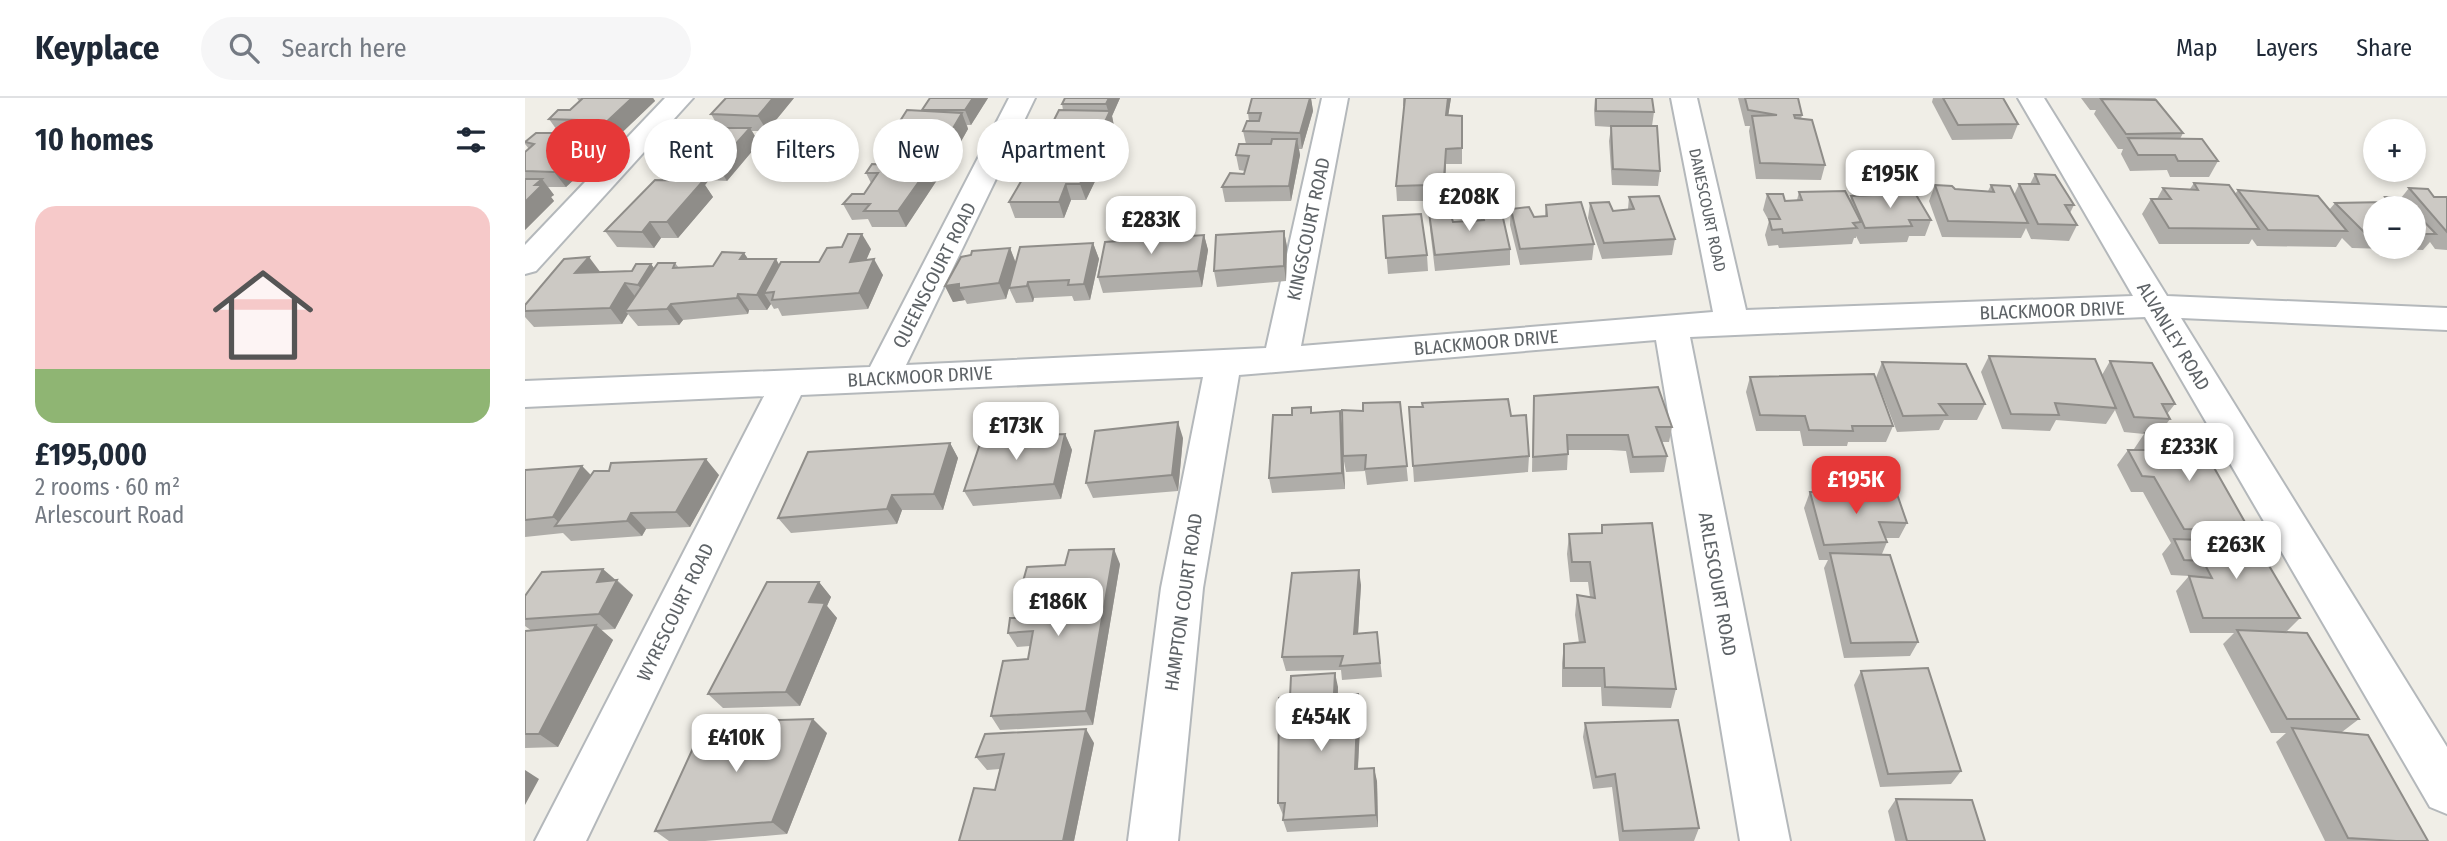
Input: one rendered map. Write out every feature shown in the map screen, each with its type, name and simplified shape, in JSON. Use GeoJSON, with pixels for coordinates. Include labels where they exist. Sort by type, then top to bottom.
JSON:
{"type":"FeatureCollection","features":[{"type":"Feature","properties":{"kind":"street"},"geometry":{"type":"LineString","coordinates":[[525,264],[680,98]]}},
{"type":"Feature","properties":{"kind":"street","name":"QUEENSCOURT ROAD"},"geometry":{"type":"LineString","coordinates":[[883,376],[1022,98]]}},
{"type":"Feature","properties":{"kind":"street","name":"KINGSCOURT ROAD"},"geometry":{"type":"LineString","coordinates":[[1281,359],[1335,98]]}},
{"type":"Feature","properties":{"kind":"street","name":"DANESCOURT ROAD"},"geometry":{"type":"LineString","coordinates":[[1684,98],[1732,322]]}},
{"type":"Feature","properties":{"kind":"street","name":"ALVANLEY ROAD"},"geometry":{"type":"LineString","coordinates":[[2031,98],[2447,791]]}},
{"type":"Feature","properties":{"kind":"street","name":"BLACKMOOR DRIVE"},"geometry":{"type":"LineString","coordinates":[[525,394],[1223,363],[1732,322],[2156,306],[2447,319]]}},
{"type":"Feature","properties":{"kind":"street","name":"ARLESCOURT ROAD"},"geometry":{"type":"LineString","coordinates":[[1671,327],[1765,841]]}},
{"type":"Feature","properties":{"kind":"street","name":"HAMPTON COURT ROAD"},"geometry":{"type":"LineString","coordinates":[[1153,841],[1182,588],[1223,363]]}},
{"type":"Feature","properties":{"kind":"street","name":"WYRESCOURT ROAD"},"geometry":{"type":"LineString","coordinates":[[561,841],[789,382]]}},
{"type":"Feature","properties":{"kind":"building"},"geometry":{"type":"Polygon","coordinates":[[[583,98],[632,98],[610,119],[549,119],[558,110],[570,110],[583,98]]]}},
{"type":"Feature","properties":{"kind":"building"},"geometry":{"type":"Polygon","coordinates":[[[726,98],[773,98],[758,116],[711,114],[726,98]]]}},
{"type":"Feature","properties":{"kind":"building"},"geometry":{"type":"Polygon","coordinates":[[[930,98],[973,98],[965,110],[922,110],[930,98]]]}},
{"type":"Feature","properties":{"kind":"building"},"geometry":{"type":"Polygon","coordinates":[[[1065,98],[1109,98],[1106,104],[1062,104],[1065,98]]]}},
{"type":"Feature","properties":{"kind":"building"},"geometry":{"type":"Polygon","coordinates":[[[1252,98],[1310,98],[1300,133],[1243,131],[1247,121],[1259,121],[1261,113],[1248,113],[1252,98]]]}},
{"type":"Feature","properties":{"kind":"building"},"geometry":{"type":"Polygon","coordinates":[[[1405,98],[1448,98],[1446,115],[1462,116],[1462,148],[1446,149],[1444,178],[1431,178],[1430,185],[1396,186],[1405,98]]]}},
{"type":"Feature","properties":{"kind":"building"},"geometry":{"type":"Polygon","coordinates":[[[1596,98],[1652,98],[1654,112],[1596,111],[1596,98]]]}},
{"type":"Feature","properties":{"kind":"building"},"geometry":{"type":"Polygon","coordinates":[[[1745,98],[1798,98],[1802,115],[1794,115],[1795,118],[1812,120],[1825,165],[1760,163],[1752,116],[1777,115],[1748,110],[1745,98]]]}},
{"type":"Feature","properties":{"kind":"building"},"geometry":{"type":"Polygon","coordinates":[[[1943,98],[2003,98],[2018,124],[1958,125],[1943,98]]]}},
{"type":"Feature","properties":{"kind":"building"},"geometry":{"type":"Polygon","coordinates":[[[2101,99],[2156,100],[2183,133],[2126,134],[2101,99]]]}},
{"type":"Feature","properties":{"kind":"building"},"geometry":{"type":"Polygon","coordinates":[[[907,110],[962,113],[958,119],[901,119],[907,110]]]}},
{"type":"Feature","properties":{"kind":"building"},"geometry":{"type":"Polygon","coordinates":[[[1059,110],[1110,111],[1106,119],[1054,119],[1059,110]]]}},
{"type":"Feature","properties":{"kind":"building"},"geometry":{"type":"Polygon","coordinates":[[[1611,126],[1657,126],[1660,171],[1613,169],[1611,126]]]}},
{"type":"Feature","properties":{"kind":"building"},"geometry":{"type":"Polygon","coordinates":[[[737,128],[750,128],[737,143],[737,128]]]}},
{"type":"Feature","properties":{"kind":"building"},"geometry":{"type":"Polygon","coordinates":[[[536,133],[546,133],[546,172],[525,171],[525,152],[534,144],[525,142],[536,133]]]}},
{"type":"Feature","properties":{"kind":"building"},"geometry":{"type":"Polygon","coordinates":[[[2128,138],[2202,139],[2218,161],[2178,161],[2175,155],[2138,155],[2128,138]]]}},
{"type":"Feature","properties":{"kind":"building"},"geometry":{"type":"Polygon","coordinates":[[[1272,139],[1297,139],[1289,186],[1222,187],[1230,173],[1244,174],[1249,156],[1236,155],[1239,144],[1271,144],[1272,139]]]}},
{"type":"Feature","properties":{"kind":"building"},"geometry":{"type":"Polygon","coordinates":[[[872,164],[873,173],[866,173],[872,164]]]}},
{"type":"Feature","properties":{"kind":"building"},"geometry":{"type":"Polygon","coordinates":[[[2035,174],[2055,175],[2074,205],[2065,205],[2077,225],[2038,224],[2019,184],[2039,184],[2035,174]]]}},
{"type":"Feature","properties":{"kind":"building"},"geometry":{"type":"Polygon","coordinates":[[[525,179],[542,179],[535,185],[542,185],[525,202],[525,179]]]}},
{"type":"Feature","properties":{"kind":"building"},"geometry":{"type":"Polygon","coordinates":[[[873,180],[919,182],[898,211],[864,211],[870,204],[843,204],[852,194],[864,194],[873,180]]]}},
{"type":"Feature","properties":{"kind":"building"},"geometry":{"type":"Polygon","coordinates":[[[653,182],[702,182],[667,222],[650,222],[642,232],[605,231],[653,182]]]}},
{"type":"Feature","properties":{"kind":"building"},"geometry":{"type":"Polygon","coordinates":[[[1021,182],[1081,182],[1066,184],[1059,202],[1009,202],[1021,182]]]}},
{"type":"Feature","properties":{"kind":"building"},"geometry":{"type":"Polygon","coordinates":[[[2194,183],[2229,185],[2259,229],[2169,228],[2151,199],[2171,199],[2163,188],[2198,190],[2194,183]]]}},
{"type":"Feature","properties":{"kind":"building"},"geometry":{"type":"Polygon","coordinates":[[[1935,185],[1994,192],[1991,185],[2010,186],[2028,223],[1948,221],[1935,185]]]}},
{"type":"Feature","properties":{"kind":"building"},"geometry":{"type":"Polygon","coordinates":[[[2409,188],[2428,189],[2434,197],[2447,197],[2447,232],[2426,208],[2426,196],[2416,196],[2409,188]]]}},
{"type":"Feature","properties":{"kind":"building"},"geometry":{"type":"Polygon","coordinates":[[[2238,190],[2318,196],[2347,231],[2268,230],[2238,190]]]}},
{"type":"Feature","properties":{"kind":"building"},"geometry":{"type":"Polygon","coordinates":[[[1845,191],[1861,222],[1853,223],[1857,228],[1783,233],[1782,229],[1772,230],[1769,219],[1780,219],[1767,194],[1783,194],[1785,201],[1802,200],[1799,192],[1845,191]]]}},
{"type":"Feature","properties":{"kind":"building"},"geometry":{"type":"Polygon","coordinates":[[[1915,193],[1931,220],[1909,220],[1912,226],[1865,228],[1851,196],[1915,193]]]}},
{"type":"Feature","properties":{"kind":"building"},"geometry":{"type":"Polygon","coordinates":[[[1659,196],[1675,239],[1604,243],[1590,203],[1609,202],[1613,211],[1634,209],[1629,197],[1659,196]]]}},
{"type":"Feature","properties":{"kind":"building"},"geometry":{"type":"Polygon","coordinates":[[[1581,202],[1594,244],[1520,249],[1511,209],[1529,207],[1534,217],[1547,216],[1546,205],[1581,202]]]}},
{"type":"Feature","properties":{"kind":"building"},"geometry":{"type":"Polygon","coordinates":[[[2363,202],[2363,231],[2335,203],[2363,202]]]}},
{"type":"Feature","properties":{"kind":"building"},"geometry":{"type":"Polygon","coordinates":[[[1501,209],[1510,249],[1435,255],[1429,213],[1450,212],[1453,222],[1484,220],[1481,210],[1501,209]]]}},
{"type":"Feature","properties":{"kind":"building"},"geometry":{"type":"Polygon","coordinates":[[[1421,214],[1427,255],[1386,258],[1383,216],[1421,214]]]}},
{"type":"Feature","properties":{"kind":"building"},"geometry":{"type":"Polygon","coordinates":[[[2426,224],[2436,234],[2426,234],[2426,224]]]}},
{"type":"Feature","properties":{"kind":"building"},"geometry":{"type":"Polygon","coordinates":[[[1284,231],[1284,266],[1214,271],[1216,235],[1284,231]]]}},
{"type":"Feature","properties":{"kind":"building"},"geometry":{"type":"Polygon","coordinates":[[[848,234],[862,234],[850,262],[874,259],[859,293],[772,300],[774,292],[764,293],[781,262],[819,262],[827,248],[842,247],[848,234]]]}},
{"type":"Feature","properties":{"kind":"building"},"geometry":{"type":"Polygon","coordinates":[[[1204,235],[1198,271],[1098,277],[1105,242],[1204,235]]]}},
{"type":"Feature","properties":{"kind":"building"},"geometry":{"type":"Polygon","coordinates":[[[1093,243],[1084,284],[1068,285],[1069,280],[1028,282],[1027,286],[1009,288],[1020,247],[1093,243]]]}},
{"type":"Feature","properties":{"kind":"building"},"geometry":{"type":"Polygon","coordinates":[[[1010,248],[999,283],[959,288],[959,284],[945,286],[961,257],[971,255],[972,251],[1010,248]]]}},
{"type":"Feature","properties":{"kind":"building"},"geometry":{"type":"Polygon","coordinates":[[[722,252],[744,253],[740,259],[776,259],[757,295],[738,294],[737,298],[671,304],[667,309],[625,311],[658,263],[675,263],[673,268],[713,266],[722,252]]]}},
{"type":"Feature","properties":{"kind":"building"},"geometry":{"type":"Polygon","coordinates":[[[589,257],[575,273],[632,271],[636,264],[651,264],[638,285],[625,283],[610,308],[525,311],[525,305],[564,259],[589,257]]]}},
{"type":"Feature","properties":{"kind":"building"},"geometry":{"type":"Polygon","coordinates":[[[1989,356],[2095,359],[2116,408],[2055,403],[2059,415],[2011,414],[1989,356]]]}},
{"type":"Feature","properties":{"kind":"building"},"geometry":{"type":"Polygon","coordinates":[[[2110,361],[2152,363],[2175,404],[2162,404],[2170,419],[2134,417],[2110,361]]]}},
{"type":"Feature","properties":{"kind":"building"},"geometry":{"type":"Polygon","coordinates":[[[1882,362],[1966,364],[1985,404],[1939,404],[1947,415],[1903,416],[1882,362]]]}},
{"type":"Feature","properties":{"kind":"building"},"geometry":{"type":"Polygon","coordinates":[[[1874,374],[1893,426],[1852,426],[1853,431],[1809,430],[1805,416],[1760,415],[1750,377],[1874,374]]]}},
{"type":"Feature","properties":{"kind":"building"},"geometry":{"type":"Polygon","coordinates":[[[1658,387],[1672,427],[1656,427],[1667,456],[1633,457],[1628,435],[1567,435],[1568,454],[1533,457],[1534,396],[1658,387]]]}},
{"type":"Feature","properties":{"kind":"building"},"geometry":{"type":"Polygon","coordinates":[[[1508,399],[1511,416],[1526,415],[1529,456],[1413,466],[1409,407],[1423,407],[1422,403],[1508,399]]]}},
{"type":"Feature","properties":{"kind":"building"},"geometry":{"type":"Polygon","coordinates":[[[1400,402],[1407,466],[1365,469],[1366,455],[1343,456],[1342,410],[1363,411],[1363,403],[1400,402]]]}},
{"type":"Feature","properties":{"kind":"building"},"geometry":{"type":"Polygon","coordinates":[[[1311,407],[1311,413],[1340,411],[1342,473],[1269,478],[1273,415],[1292,415],[1292,408],[1311,407]]]}},
{"type":"Feature","properties":{"kind":"building"},"geometry":{"type":"Polygon","coordinates":[[[1178,422],[1172,475],[1086,483],[1095,431],[1178,422]]]}},
{"type":"Feature","properties":{"kind":"building"},"geometry":{"type":"Polygon","coordinates":[[[2145,433],[2188,435],[2198,450],[2204,450],[2250,531],[2184,529],[2154,477],[2142,476],[2128,450],[2155,450],[2145,433]]]}},
{"type":"Feature","properties":{"kind":"building"},"geometry":{"type":"Polygon","coordinates":[[[1065,434],[1054,484],[964,491],[982,438],[1065,434]]]}},
{"type":"Feature","properties":{"kind":"building"},"geometry":{"type":"Polygon","coordinates":[[[950,443],[934,494],[892,495],[887,509],[778,518],[808,452],[950,443]]]}},
{"type":"Feature","properties":{"kind":"building"},"geometry":{"type":"Polygon","coordinates":[[[706,459],[676,512],[631,513],[627,521],[555,526],[594,471],[609,471],[611,463],[706,459]]]}},
{"type":"Feature","properties":{"kind":"building"},"geometry":{"type":"Polygon","coordinates":[[[582,466],[553,517],[525,520],[525,470],[582,466]]]}},
{"type":"Feature","properties":{"kind":"building"},"geometry":{"type":"Polygon","coordinates":[[[1896,491],[1907,523],[1879,522],[1887,542],[1824,545],[1810,492],[1896,491]]]}},
{"type":"Feature","properties":{"kind":"building"},"geometry":{"type":"Polygon","coordinates":[[[1652,523],[1676,689],[1605,687],[1604,668],[1564,668],[1564,644],[1585,642],[1577,595],[1595,598],[1590,562],[1572,562],[1569,534],[1602,533],[1602,525],[1652,523]]]}},
{"type":"Feature","properties":{"kind":"building"},"geometry":{"type":"Polygon","coordinates":[[[2174,539],[2255,542],[2300,618],[2203,618],[2189,576],[2212,578],[2203,561],[2184,560],[2174,539]]]}},
{"type":"Feature","properties":{"kind":"building"},"geometry":{"type":"Polygon","coordinates":[[[1114,549],[1086,711],[991,716],[1003,661],[1028,659],[1033,631],[1008,633],[1010,618],[1035,618],[1039,586],[1022,585],[1027,567],[1065,565],[1069,550],[1114,549]]]}},
{"type":"Feature","properties":{"kind":"building"},"geometry":{"type":"Polygon","coordinates":[[[1830,553],[1890,555],[1918,642],[1851,643],[1830,553]]]}},
{"type":"Feature","properties":{"kind":"building"},"geometry":{"type":"Polygon","coordinates":[[[603,569],[597,582],[617,580],[599,614],[525,619],[525,596],[542,572],[603,569]]]}},
{"type":"Feature","properties":{"kind":"building"},"geometry":{"type":"Polygon","coordinates":[[[1359,570],[1354,634],[1377,632],[1380,663],[1340,666],[1343,656],[1282,657],[1292,573],[1359,570]]]}},
{"type":"Feature","properties":{"kind":"building"},"geometry":{"type":"Polygon","coordinates":[[[767,582],[819,582],[809,602],[825,603],[786,692],[708,694],[767,582]]]}},
{"type":"Feature","properties":{"kind":"building"},"geometry":{"type":"Polygon","coordinates":[[[596,625],[539,734],[525,734],[525,631],[596,625]]]}},
{"type":"Feature","properties":{"kind":"building"},"geometry":{"type":"Polygon","coordinates":[[[2237,630],[2307,633],[2359,719],[2287,719],[2237,630]]]}},
{"type":"Feature","properties":{"kind":"building"},"geometry":{"type":"Polygon","coordinates":[[[1928,668],[1961,771],[1888,774],[1861,671],[1928,668]]]}},
{"type":"Feature","properties":{"kind":"building"},"geometry":{"type":"Polygon","coordinates":[[[1335,673],[1334,694],[1358,694],[1355,769],[1374,768],[1376,815],[1283,820],[1285,803],[1278,803],[1279,698],[1290,697],[1291,676],[1335,673]]]}},
{"type":"Feature","properties":{"kind":"building"},"geometry":{"type":"Polygon","coordinates":[[[813,719],[772,822],[655,831],[705,722],[813,719]]]}},
{"type":"Feature","properties":{"kind":"building"},"geometry":{"type":"Polygon","coordinates":[[[1678,720],[1699,828],[1623,831],[1615,774],[1596,777],[1585,723],[1678,720]]]}},
{"type":"Feature","properties":{"kind":"building"},"geometry":{"type":"Polygon","coordinates":[[[2292,728],[2368,735],[2428,841],[2348,838],[2292,728]]]}},
{"type":"Feature","properties":{"kind":"building"},"geometry":{"type":"Polygon","coordinates":[[[1086,729],[1063,841],[959,841],[974,788],[995,790],[1004,754],[976,757],[985,734],[1086,729]]]}},
{"type":"Feature","properties":{"kind":"building"},"geometry":{"type":"Polygon","coordinates":[[[1896,799],[1972,800],[1985,841],[1907,841],[1896,799]]]}}]}
